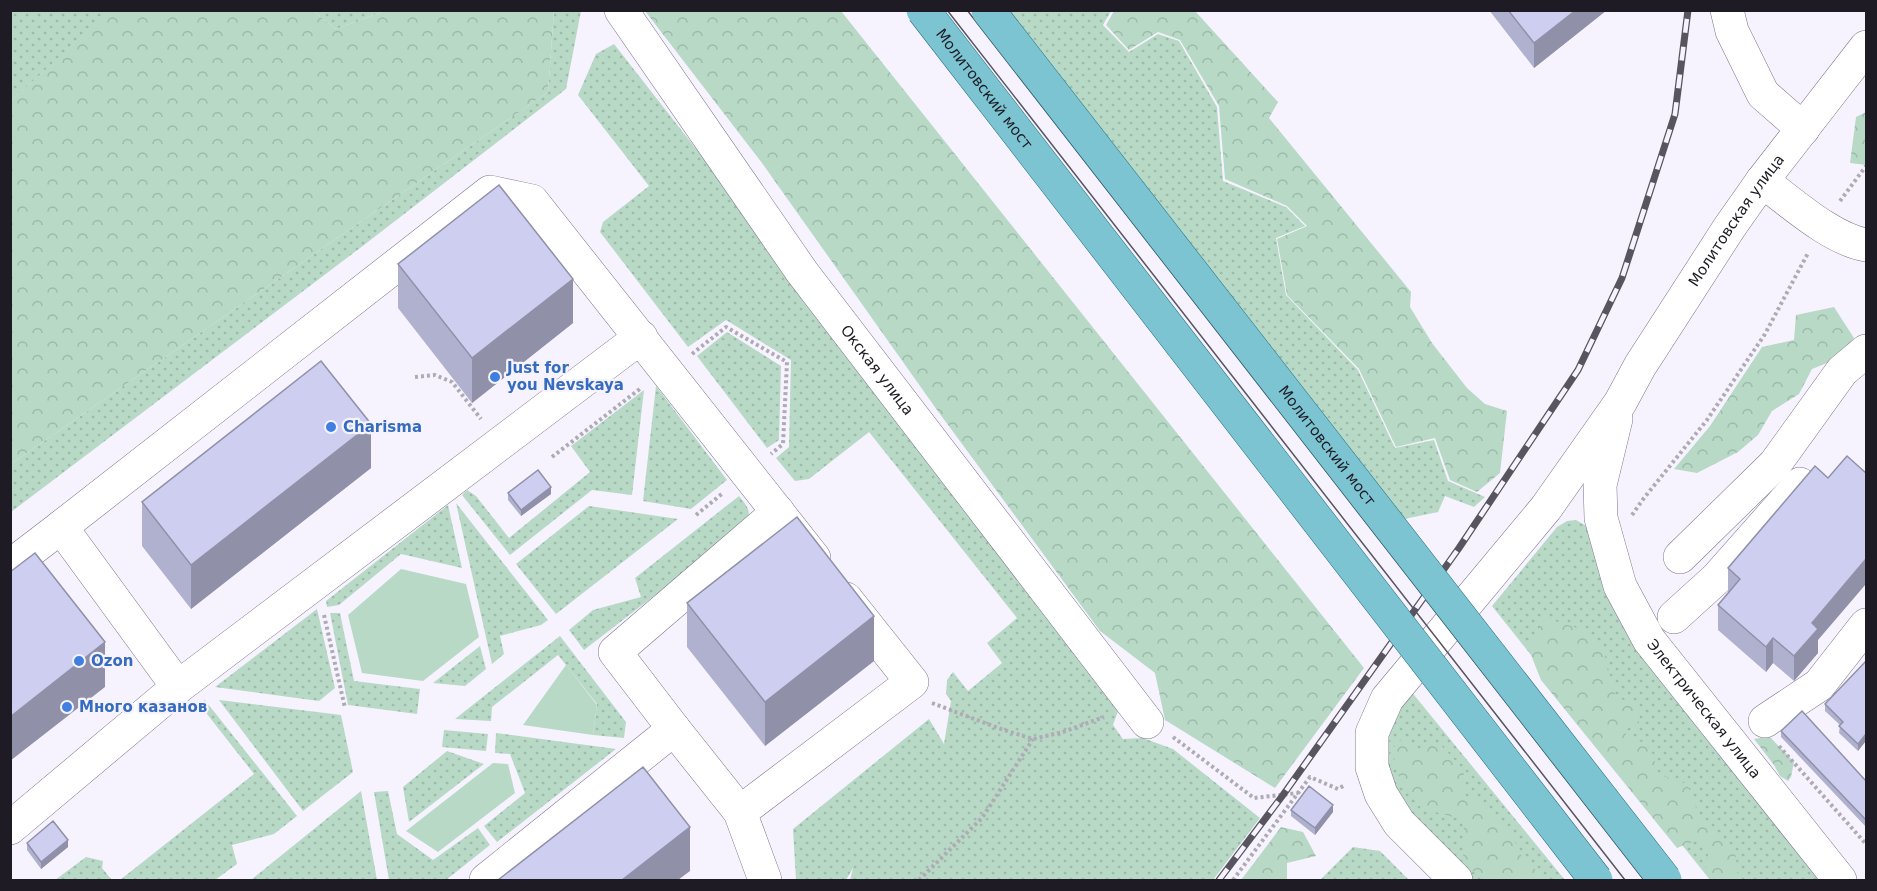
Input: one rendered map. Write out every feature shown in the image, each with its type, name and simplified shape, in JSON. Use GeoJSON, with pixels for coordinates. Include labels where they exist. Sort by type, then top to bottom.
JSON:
{"type":"FeatureCollection","features":[{"type":"Feature","properties":{"kind":"main road","name":"Молитовский мост"},"geometry":{"type":"LineString","coordinates":[[923,10],[1596,880]]}},
{"type":"Feature","properties":{"kind":"main road","name":"Молитовский мост"},"geometry":{"type":"LineString","coordinates":[[988,10],[1665,880]]}},
{"type":"Feature","properties":{"kind":"street","name":"Окская улица"},"geometry":{"type":"LineString","coordinates":[[621,10],[802,272],[1148,722]]}},
{"type":"Feature","properties":{"kind":"street"},"geometry":{"type":"LineString","coordinates":[[1727,10],[1732,31],[1763,94],[1803,129]]}},
{"type":"Feature","properties":{"kind":"street","name":"Молитовская улица"},"geometry":{"type":"LineString","coordinates":[[1620,403],[1659,336],[1729,228],[1762,181],[1866,47]]}},
{"type":"Feature","properties":{"kind":"street"},"geometry":{"type":"LineString","coordinates":[[1762,181],[1822,225],[1858,243],[1866,244]]}},
{"type":"Feature","properties":{"kind":"street"},"geometry":{"type":"LineString","coordinates":[[10,566],[490,192],[532,201],[912,682],[740,812]]}},
{"type":"Feature","properties":{"kind":"street"},"geometry":{"type":"LineString","coordinates":[[10,828],[178,687],[640,338]]}},
{"type":"Feature","properties":{"kind":"street"},"geometry":{"type":"LineString","coordinates":[[1680,557],[1775,464],[1842,371],[1866,351]]}},
{"type":"Feature","properties":{"kind":"street"},"geometry":{"type":"LineString","coordinates":[[1456,880],[1399,823],[1381,794],[1372,767],[1372,733],[1387,699],[1546,508],[1620,403]]}},
{"type":"Feature","properties":{"kind":"street","name":"Электрическая улица"},"geometry":{"type":"LineString","coordinates":[[1620,403],[1600,485],[1601,518],[1620,586],[1649,640],[1840,880]]}},
{"type":"Feature","properties":{"kind":"street"},"geometry":{"type":"LineString","coordinates":[[1674,617],[1717,578],[1800,484]]}},
{"type":"Feature","properties":{"kind":"street"},"geometry":{"type":"LineString","coordinates":[[1546,508],[1575,506],[1601,518]]}},
{"type":"Feature","properties":{"kind":"street"},"geometry":{"type":"LineString","coordinates":[[765,880],[740,812],[615,652],[778,512]]}},
{"type":"Feature","properties":{"kind":"street"},"geometry":{"type":"LineString","coordinates":[[61,527],[178,687]]}},
{"type":"Feature","properties":{"kind":"street"},"geometry":{"type":"LineString","coordinates":[[1765,721],[1818,685],[1866,625]]}},
{"type":"Feature","properties":{"kind":"street"},"geometry":{"type":"LineString","coordinates":[[486,880],[674,729]]}},
{"type":"Feature","properties":{"kind":"path"},"geometry":{"type":"LineString","coordinates":[[688,356],[726,327],[787,362],[783,444],[767,457]]}},
{"type":"Feature","properties":{"kind":"path"},"geometry":{"type":"LineString","coordinates":[[415,377],[435,375],[452,382],[487,427]]}},
{"type":"Feature","properties":{"kind":"path"},"geometry":{"type":"LineString","coordinates":[[552,457],[644,386]]}},
{"type":"Feature","properties":{"kind":"path"},"geometry":{"type":"LineString","coordinates":[[323,608],[345,708]]}},
{"type":"Feature","properties":{"kind":"path"},"geometry":{"type":"LineString","coordinates":[[900,692],[1033,739],[1063,732],[1122,711],[1148,722],[1181,741],[1254,798],[1298,793]]}},
{"type":"Feature","properties":{"kind":"path"},"geometry":{"type":"LineString","coordinates":[[919,880],[982,818],[1033,739]]}},
{"type":"Feature","properties":{"kind":"path"},"geometry":{"type":"LineString","coordinates":[[1233,880],[1310,777],[1338,789],[1372,767]]}},
{"type":"Feature","properties":{"kind":"green space"},"geometry":{"type":"Polygon","coordinates":[[[111,10],[313,11],[336,29],[385,11],[554,11],[548,92],[11,464],[11,101],[111,10]]]}},
{"type":"Feature","properties":{"kind":"green space"},"geometry":{"type":"Polygon","coordinates":[[[11,11],[111,11],[11,101],[11,11]]]}},
{"type":"Feature","properties":{"kind":"green space"},"geometry":{"type":"Polygon","coordinates":[[[313,11],[385,11],[336,29],[313,11]]]}},
{"type":"Feature","properties":{"kind":"green space"},"geometry":{"type":"Polygon","coordinates":[[[554,11],[581,11],[566,89],[11,512],[11,464],[548,92],[554,11]]]}},
{"type":"Feature","properties":{"kind":"green space"},"geometry":{"type":"Polygon","coordinates":[[[645,11],[841,11],[1364,668],[1275,788],[1165,720],[1155,673],[1100,631],[937,410],[762,163],[645,11]]]}},
{"type":"Feature","properties":{"kind":"green space"},"geometry":{"type":"Polygon","coordinates":[[[1004,11],[1111,11],[1103,25],[1129,52],[1158,34],[1179,41],[1217,107],[1223,181],[1286,207],[1305,226],[1276,238],[1286,295],[1358,370],[1395,448],[1434,440],[1448,481],[1485,497],[1474,507],[1445,496],[1438,512],[1404,519],[1004,11]]]}},
{"type":"Feature","properties":{"kind":"green space"},"geometry":{"type":"Polygon","coordinates":[[[1114,11],[1195,11],[1278,102],[1269,118],[1411,292],[1410,307],[1432,343],[1467,388],[1485,404],[1507,411],[1500,473],[1477,492],[1450,480],[1435,438],[1396,447],[1359,369],[1287,295],[1277,239],[1307,226],[1287,206],[1225,179],[1219,106],[1180,40],[1158,32],[1129,50],[1106,25],[1114,11]]]}},
{"type":"Feature","properties":{"kind":"green space"},"geometry":{"type":"Polygon","coordinates":[[[614,44],[1046,596],[1120,706],[1113,725],[1123,739],[1143,738],[1173,749],[1260,818],[1213,880],[850,880],[853,868],[846,880],[796,880],[793,829],[929,719],[944,744],[951,701],[946,694],[947,680],[953,672],[968,691],[1002,663],[987,643],[1017,618],[869,432],[809,479],[795,481],[776,458],[789,447],[791,360],[726,320],[688,347],[600,232],[603,222],[649,186],[578,95],[596,54],[614,44]]]}},
{"type":"Feature","properties":{"kind":"green space"},"geometry":{"type":"Polygon","coordinates":[[[1866,112],[1866,165],[1850,163],[1856,117],[1866,112]]]}},
{"type":"Feature","properties":{"kind":"green space"},"geometry":{"type":"Polygon","coordinates":[[[1834,307],[1854,338],[1839,358],[1812,369],[1799,394],[1772,411],[1758,435],[1738,452],[1697,473],[1674,469],[1710,426],[1762,347],[1794,340],[1796,315],[1834,307]]]}},
{"type":"Feature","properties":{"kind":"green space"},"geometry":{"type":"Polygon","coordinates":[[[727,332],[781,366],[779,440],[767,448],[697,356],[727,332]]]}},
{"type":"Feature","properties":{"kind":"green space"},"geometry":{"type":"Polygon","coordinates":[[[656,386],[727,480],[691,509],[643,501],[656,386]]]}},
{"type":"Feature","properties":{"kind":"green space"},"geometry":{"type":"Polygon","coordinates":[[[644,390],[632,495],[592,490],[510,555],[462,495],[467,490],[476,496],[509,538],[590,472],[571,446],[644,390]]]}},
{"type":"Feature","properties":{"kind":"green space"},"geometry":{"type":"Polygon","coordinates":[[[739,496],[749,512],[748,519],[742,528],[584,650],[569,630],[593,610],[641,597],[635,578],[739,496]]]}},
{"type":"Feature","properties":{"kind":"green space"},"geometry":{"type":"Polygon","coordinates":[[[456,503],[548,620],[541,625],[500,636],[504,654],[492,664],[456,503]]]}},
{"type":"Feature","properties":{"kind":"green space"},"geometry":{"type":"Polygon","coordinates":[[[448,505],[462,568],[401,554],[339,605],[327,607],[326,601],[448,505]]]}},
{"type":"Feature","properties":{"kind":"green space"},"geometry":{"type":"Polygon","coordinates":[[[589,506],[678,519],[556,614],[516,564],[589,506]]]}},
{"type":"Feature","properties":{"kind":"green space"},"geometry":{"type":"Polygon","coordinates":[[[1576,520],[1585,525],[1591,533],[1822,880],[1710,880],[1492,606],[1557,527],[1567,521],[1576,520]]]}},
{"type":"Feature","properties":{"kind":"green space"},"geometry":{"type":"Polygon","coordinates":[[[401,569],[466,584],[479,637],[423,681],[362,673],[348,615],[401,569]]]}},
{"type":"Feature","properties":{"kind":"green space"},"geometry":{"type":"Polygon","coordinates":[[[317,609],[335,688],[319,701],[215,687],[317,609]]]}},
{"type":"Feature","properties":{"kind":"green space"},"geometry":{"type":"Polygon","coordinates":[[[330,613],[340,613],[354,681],[420,689],[417,714],[348,705],[330,613]]]}},
{"type":"Feature","properties":{"kind":"green space"},"geometry":{"type":"Polygon","coordinates":[[[1545,618],[1587,631],[1602,645],[1616,698],[1629,701],[1638,708],[1639,723],[1625,728],[1626,736],[1647,745],[1654,758],[1658,774],[1687,784],[1700,818],[1735,850],[1738,877],[1735,880],[1710,880],[1706,868],[1709,849],[1698,840],[1677,848],[1541,680],[1529,650],[1545,618]]]}},
{"type":"Feature","properties":{"kind":"green space"},"geometry":{"type":"Polygon","coordinates":[[[560,636],[626,722],[624,738],[593,735],[597,704],[558,655],[492,707],[491,721],[455,719],[560,636]]]}},
{"type":"Feature","properties":{"kind":"green space"},"geometry":{"type":"Polygon","coordinates":[[[480,646],[486,669],[465,686],[433,683],[480,646]]]}},
{"type":"Feature","properties":{"kind":"green space"},"geometry":{"type":"Polygon","coordinates":[[[566,665],[597,705],[593,735],[523,725],[566,665]]]}},
{"type":"Feature","properties":{"kind":"green space"},"geometry":{"type":"Polygon","coordinates":[[[1410,690],[1565,880],[1474,880],[1413,818],[1395,790],[1387,768],[1385,737],[1410,690]]]}},
{"type":"Feature","properties":{"kind":"green space"},"geometry":{"type":"Polygon","coordinates":[[[204,699],[297,816],[274,834],[232,845],[237,864],[215,880],[120,880],[254,774],[207,714],[204,699]]]}},
{"type":"Feature","properties":{"kind":"green space"},"geometry":{"type":"Polygon","coordinates":[[[219,700],[341,715],[353,772],[303,811],[219,700]]]}},
{"type":"Feature","properties":{"kind":"green space"},"geometry":{"type":"Polygon","coordinates":[[[444,730],[488,734],[486,751],[442,747],[444,730]]]}},
{"type":"Feature","properties":{"kind":"green space"},"geometry":{"type":"Polygon","coordinates":[[[496,733],[616,749],[497,842],[484,826],[525,793],[510,754],[495,753],[496,733]]]}},
{"type":"Feature","properties":{"kind":"green space"},"geometry":{"type":"Polygon","coordinates":[[[1769,736],[1794,762],[1788,781],[1780,776],[1754,739],[1769,736]]]}},
{"type":"Feature","properties":{"kind":"green space"},"geometry":{"type":"Polygon","coordinates":[[[1403,738],[1420,749],[1440,744],[1464,770],[1463,794],[1489,807],[1514,839],[1524,862],[1551,880],[1485,880],[1463,863],[1464,820],[1421,808],[1399,777],[1392,749],[1403,738]]]}},
{"type":"Feature","properties":{"kind":"green space"},"geometry":{"type":"Polygon","coordinates":[[[447,751],[484,764],[409,822],[403,787],[447,751]]]}},
{"type":"Feature","properties":{"kind":"green space"},"geometry":{"type":"Polygon","coordinates":[[[493,763],[508,764],[515,793],[438,852],[406,831],[493,763]]]}},
{"type":"Feature","properties":{"kind":"green space"},"geometry":{"type":"Polygon","coordinates":[[[361,791],[377,880],[251,880],[361,791]]]}},
{"type":"Feature","properties":{"kind":"green space"},"geometry":{"type":"Polygon","coordinates":[[[388,791],[397,834],[433,860],[478,828],[490,845],[446,880],[389,880],[374,792],[388,791]]]}},
{"type":"Feature","properties":{"kind":"green space"},"geometry":{"type":"Polygon","coordinates":[[[1281,827],[1303,832],[1316,856],[1287,863],[1287,880],[1241,880],[1281,827]]]}},
{"type":"Feature","properties":{"kind":"green space"},"geometry":{"type":"Polygon","coordinates":[[[1353,847],[1380,851],[1409,880],[1320,880],[1353,847]]]}},
{"type":"Feature","properties":{"kind":"green space"},"geometry":{"type":"Polygon","coordinates":[[[86,857],[103,861],[102,868],[112,880],[55,880],[86,857]]]}},
{"type":"Feature","properties":{"kind":"building"},"geometry":{"type":"Polygon","coordinates":[[[1508,10],[1576,10],[1534,43],[1508,10]]]}},
{"type":"Feature","properties":{"kind":"building"},"geometry":{"type":"Polygon","coordinates":[[[499,185],[573,279],[472,358],[398,264],[499,185]]]}},
{"type":"Feature","properties":{"kind":"building"},"geometry":{"type":"Polygon","coordinates":[[[321,361],[371,424],[191,565],[142,502],[321,361]]]}},
{"type":"Feature","properties":{"kind":"building"},"geometry":{"type":"Polygon","coordinates":[[[1847,456],[1866,473],[1866,559],[1812,623],[1818,629],[1794,656],[1773,638],[1766,647],[1718,605],[1740,579],[1728,568],[1815,466],[1828,478],[1847,456]]]}},
{"type":"Feature","properties":{"kind":"building"},"geometry":{"type":"Polygon","coordinates":[[[538,470],[551,487],[521,510],[508,493],[538,470]]]}},
{"type":"Feature","properties":{"kind":"building"},"geometry":{"type":"Polygon","coordinates":[[[797,517],[874,616],[765,702],[687,603],[797,517]]]}},
{"type":"Feature","properties":{"kind":"building"},"geometry":{"type":"Polygon","coordinates":[[[35,553],[105,642],[10,717],[10,572],[35,553]]]}},
{"type":"Feature","properties":{"kind":"building"},"geometry":{"type":"Polygon","coordinates":[[[1866,661],[1866,734],[1858,744],[1839,726],[1843,722],[1825,704],[1866,661]]]}},
{"type":"Feature","properties":{"kind":"building"},"geometry":{"type":"Polygon","coordinates":[[[1802,711],[1866,781],[1866,820],[1781,731],[1802,711]]]}},
{"type":"Feature","properties":{"kind":"building"},"geometry":{"type":"Polygon","coordinates":[[[643,767],[690,827],[622,880],[498,880],[643,767]]]}},
{"type":"Feature","properties":{"kind":"building"},"geometry":{"type":"Polygon","coordinates":[[[1309,786],[1333,805],[1315,828],[1291,810],[1309,786]]]}},
{"type":"Feature","properties":{"kind":"building"},"geometry":{"type":"Polygon","coordinates":[[[53,821],[68,840],[41,862],[27,843],[53,821]]]}},
{"type":"Feature","properties":{"kind":"tram line"},"geometry":{"type":"LineString","coordinates":[[947,10],[1625,880]]}},
{"type":"Feature","properties":{"kind":"tram line"},"geometry":{"type":"LineString","coordinates":[[967,10],[1644,880]]}},
{"type":"Feature","properties":{"kind":"railway"},"geometry":{"type":"LineString","coordinates":[[1219,880],[1283,795],[1459,548],[1578,370],[1622,278],[1675,114],[1688,10]]}},
{"type":"Feature","properties":{"kind":"place","name":"Just for you Nevskaya"},"geometry":{"type":"Point","coordinates":[495,377]}},
{"type":"Feature","properties":{"kind":"place","name":"Charisma"},"geometry":{"type":"Point","coordinates":[331,427]}},
{"type":"Feature","properties":{"kind":"place","name":"Ozon"},"geometry":{"type":"Point","coordinates":[79,661]}},
{"type":"Feature","properties":{"kind":"place","name":"Много казанов"},"geometry":{"type":"Point","coordinates":[67,707]}}]}
